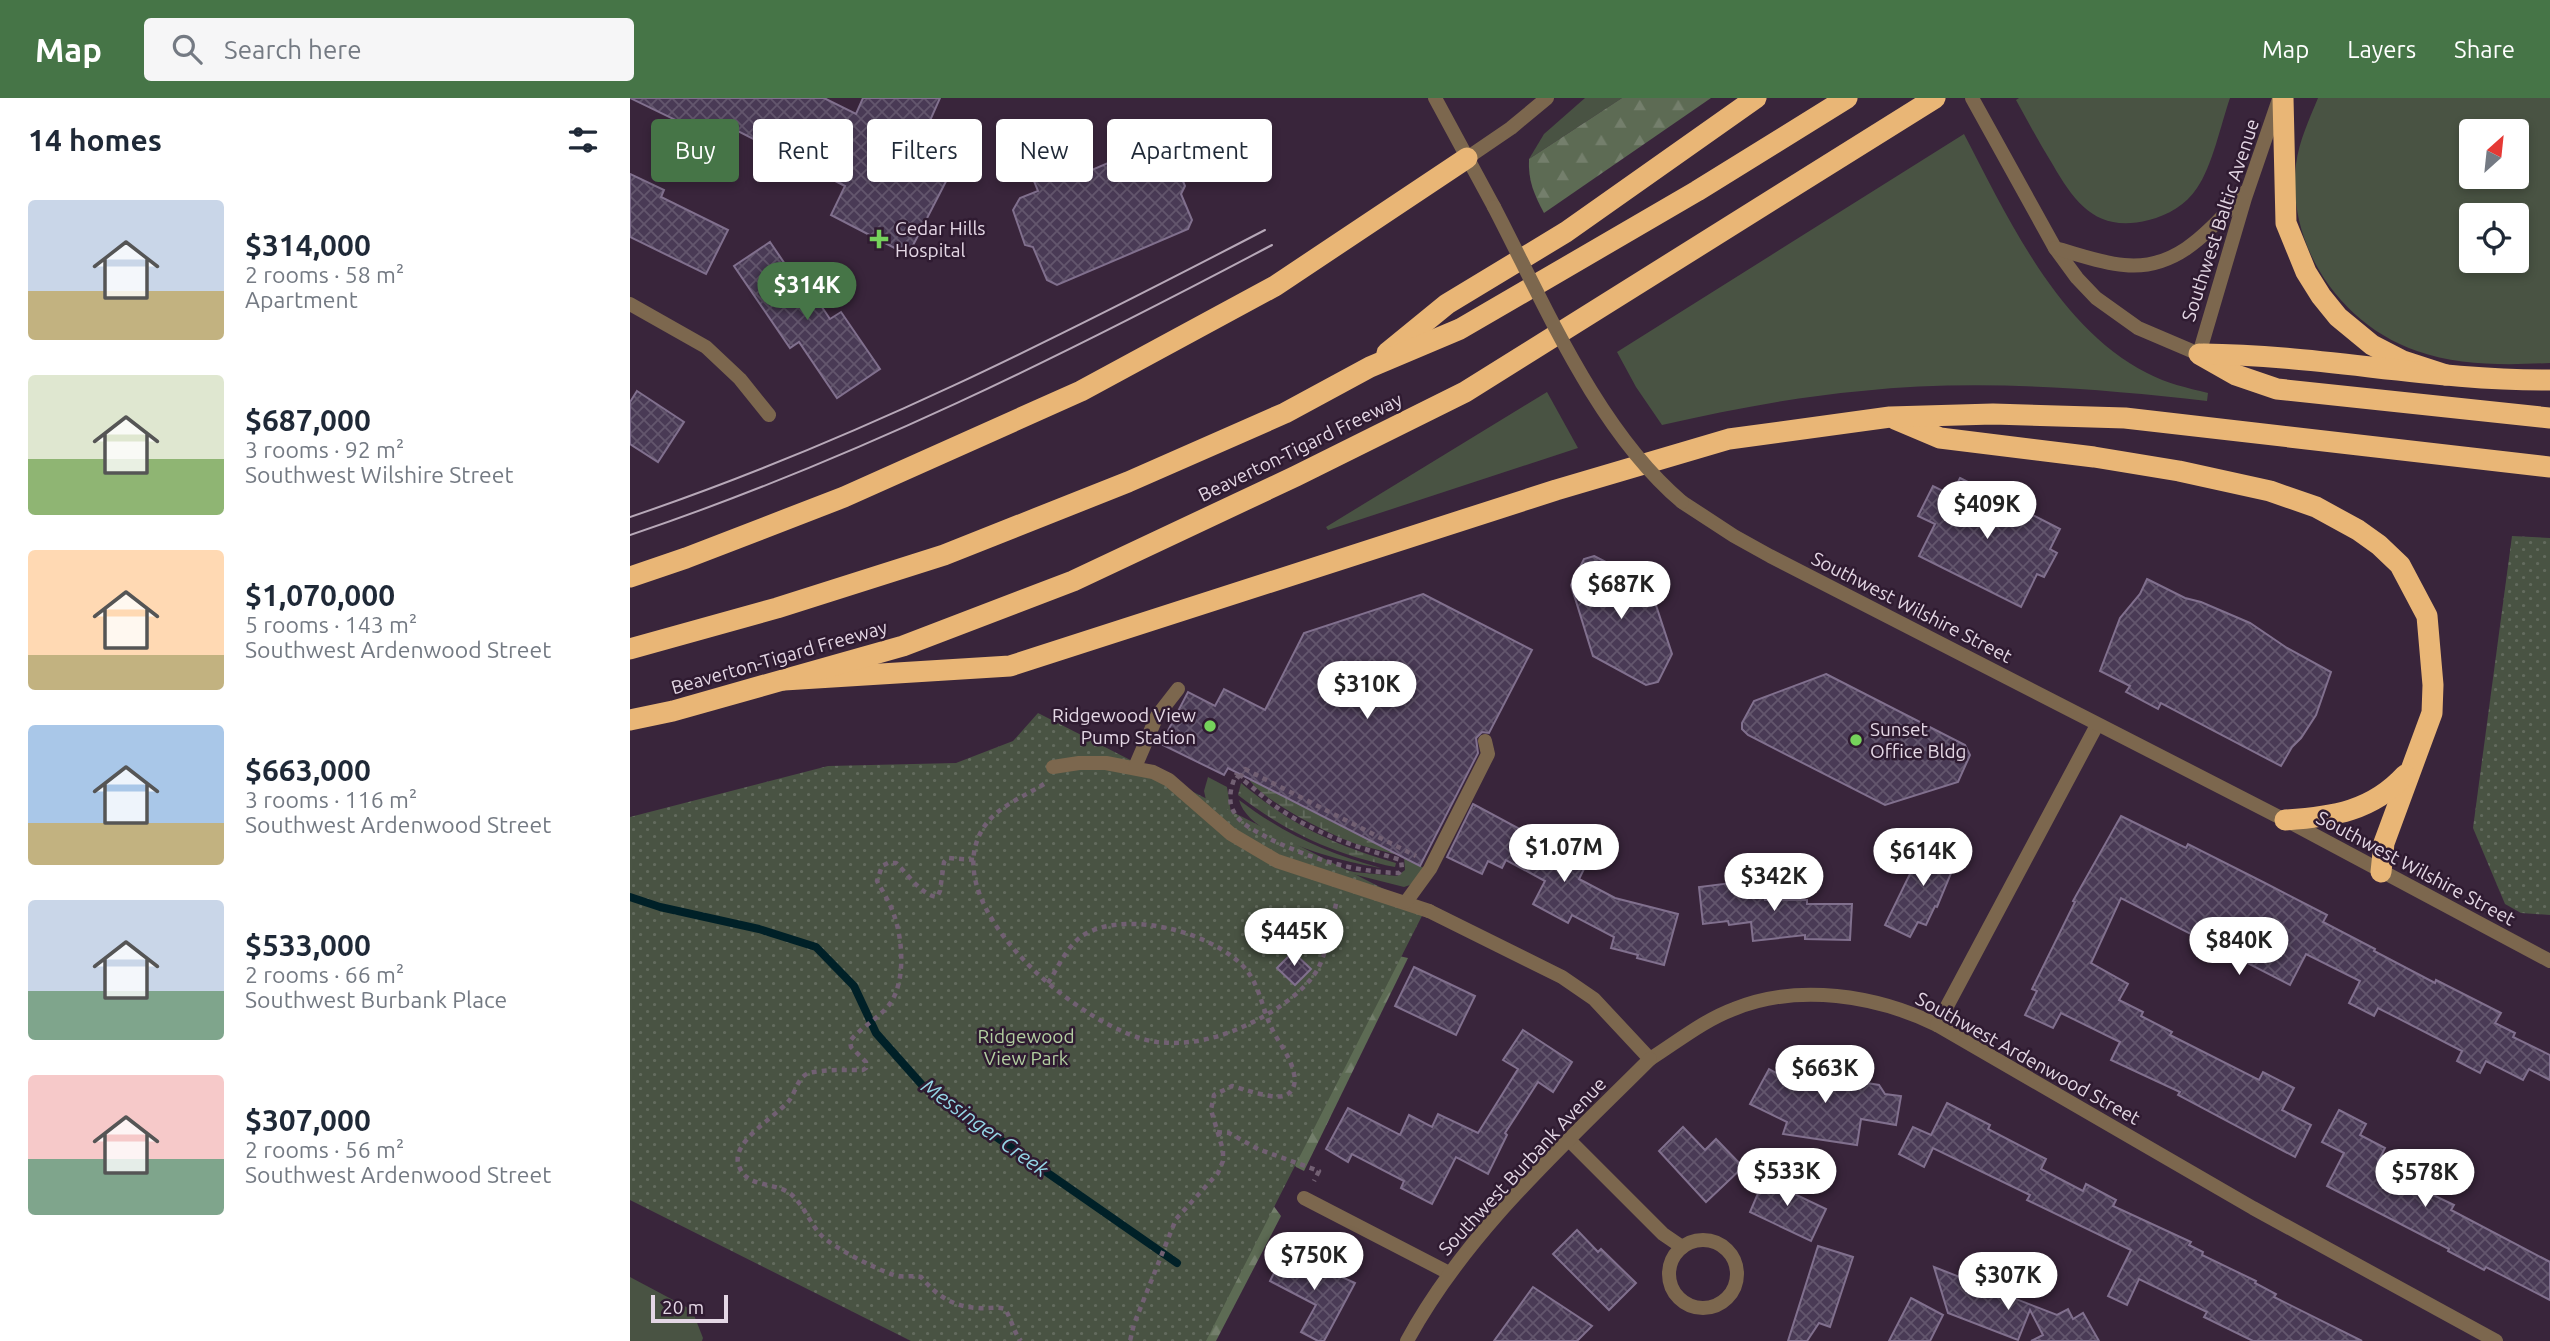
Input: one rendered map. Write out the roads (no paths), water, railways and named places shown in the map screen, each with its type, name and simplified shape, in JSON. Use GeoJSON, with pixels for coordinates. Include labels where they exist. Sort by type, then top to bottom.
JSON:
{"type":"FeatureCollection","features":[{"type":"Feature","properties":{"kind":"highway"},"geometry":{"type":"LineString","coordinates":[[1370,367],[1447,303],[1566,232],[1756,98]]}},
{"type":"Feature","properties":{"kind":"highway","name":"Beaverton-Tigard Freeway"},"geometry":{"type":"LineString","coordinates":[[630,649],[778,608],[944,555],[1128,482],[1286,414],[1370,367],[1460,329],[1697,191],[1847,98]]}},
{"type":"Feature","properties":{"kind":"highway","name":"Beaverton-Tigard Freeway"},"geometry":{"type":"LineString","coordinates":[[630,720],[903,646],[1073,581],[1465,392],[1935,98]]}},
{"type":"Feature","properties":{"kind":"highway"},"geometry":{"type":"LineString","coordinates":[[2281,98],[2286,223],[2306,272],[2338,317],[2372,345],[2403,361],[2446,374]]}},
{"type":"Feature","properties":{"kind":"highway"},"geometry":{"type":"LineString","coordinates":[[630,577],[844,497],[1082,391],[1275,286],[1467,158]]}},
{"type":"Feature","properties":{"kind":"highway"},"geometry":{"type":"LineString","coordinates":[[2199,354],[2254,355],[2388,371],[2550,380]]}},
{"type":"Feature","properties":{"kind":"highway"},"geometry":{"type":"LineString","coordinates":[[2199,354],[2236,375],[2277,389],[2550,418]]}},
{"type":"Feature","properties":{"kind":"highway"},"geometry":{"type":"LineString","coordinates":[[784,680],[1010,666],[1556,490],[1729,439],[1890,417],[2016,414],[2125,418],[2550,467]]}},
{"type":"Feature","properties":{"kind":"highway"},"geometry":{"type":"LineString","coordinates":[[1890,417],[1940,438],[2094,457],[2179,471],[2270,491],[2316,507],[2379,545],[2400,565],[2427,616],[2433,685],[2432,713],[2384,843],[2381,872]]}},
{"type":"Feature","properties":{"kind":"highway"},"geometry":{"type":"LineString","coordinates":[[2286,820],[2319,818],[2371,803],[2392,790],[2409,771]]}},
{"type":"Feature","properties":{"kind":"street","name":"Southwest Wilshire Street"},"geometry":{"type":"LineString","coordinates":[[1435,98],[1597,400],[1640,458],[1682,502],[1725,531],[1770,556],[2286,820],[2550,961]]}},
{"type":"Feature","properties":{"kind":"street"},"geometry":{"type":"LineString","coordinates":[[1467,158],[1511,128],[1547,98]]}},
{"type":"Feature","properties":{"kind":"street"},"geometry":{"type":"LineString","coordinates":[[1972,98],[2055,248],[2077,278],[2117,315],[2154,336],[2199,354]]}},
{"type":"Feature","properties":{"kind":"street","name":"Southwest Baltic Avenue"},"geometry":{"type":"LineString","coordinates":[[2199,354],[2249,187],[2281,98]]}},
{"type":"Feature","properties":{"kind":"street"},"geometry":{"type":"LineString","coordinates":[[2055,248],[2123,265],[2141,266],[2170,259],[2207,233],[2249,187]]}},
{"type":"Feature","properties":{"kind":"street"},"geometry":{"type":"LineString","coordinates":[[630,304],[706,347],[740,379],[769,415]]}},
{"type":"Feature","properties":{"kind":"street"},"geometry":{"type":"LineString","coordinates":[[1135,767],[1157,716],[1178,688]]}},
{"type":"Feature","properties":{"kind":"street"},"geometry":{"type":"LineString","coordinates":[[1937,1025],[2097,725]]}},
{"type":"Feature","properties":{"kind":"street"},"geometry":{"type":"LineString","coordinates":[[1406,902],[1430,869],[1488,754],[1485,741]]}},
{"type":"Feature","properties":{"kind":"street"},"geometry":{"type":"LineString","coordinates":[[1053,767],[1079,763],[1135,767],[1153,772],[1169,780],[1209,816],[1250,846],[1277,861],[1429,911],[1562,977],[1594,999],[1650,1059]]}},
{"type":"Feature","properties":{"kind":"street","name":"Southwest Ardenwood Street"},"geometry":{"type":"LineString","coordinates":[[1650,1059],[1732,1009],[1770,999],[1793,996],[1853,997],[1912,1012],[2253,1208],[2496,1341]]}},
{"type":"Feature","properties":{"kind":"street","name":"Southwest Burbank Avenue"},"geometry":{"type":"LineString","coordinates":[[1407,1341],[1449,1273],[1495,1218],[1650,1059]]}},
{"type":"Feature","properties":{"kind":"street"},"geometry":{"type":"LineString","coordinates":[[1569,1140],[1663,1234],[1682,1247]]}},
{"type":"Feature","properties":{"kind":"street"},"geometry":{"type":"LineString","coordinates":[[1304,1198],[1449,1273]]}},
{"type":"Feature","properties":{"kind":"street"},"geometry":{"type":"LineString","coordinates":[[1707,1241],[1721,1246],[1731,1256],[1737,1269],[1736,1282],[1721,1303],[1709,1308],[1696,1308],[1684,1303],[1675,1294],[1669,1269],[1673,1257],[1682,1247],[1693,1242],[1707,1241]]}},
{"type":"Feature","properties":{"kind":"waterway","name":"Messinger Creek"},"geometry":{"type":"LineString","coordinates":[[630,897],[660,907],[759,929],[816,947],[854,986],[876,1033],[923,1086],[1177,1263]]}},
{"type":"Feature","properties":{"kind":"tram line"},"geometry":{"type":"LineString","coordinates":[[630,517],[793,456],[953,386],[1110,310],[1265,230]]}},
{"type":"Feature","properties":{"kind":"tram line"},"geometry":{"type":"LineString","coordinates":[[630,535],[795,474],[957,403],[1272,245]]}},
{"type":"Feature","properties":{"kind":"place","name":"Cedar Hills Hospital"},"geometry":{"type":"Point","coordinates":[879,239]}},
{"type":"Feature","properties":{"kind":"place","name":"Ridgewood View Pump Station"},"geometry":{"type":"Point","coordinates":[1210,726]}},
{"type":"Feature","properties":{"kind":"place","name":"Sunset Office Bldg"},"geometry":{"type":"Point","coordinates":[1856,740]}},
{"type":"Feature","properties":{"kind":"park label","name":"Ridgewood View Park"},"geometry":{"type":"Point","coordinates":[1026,1047]}}]}
